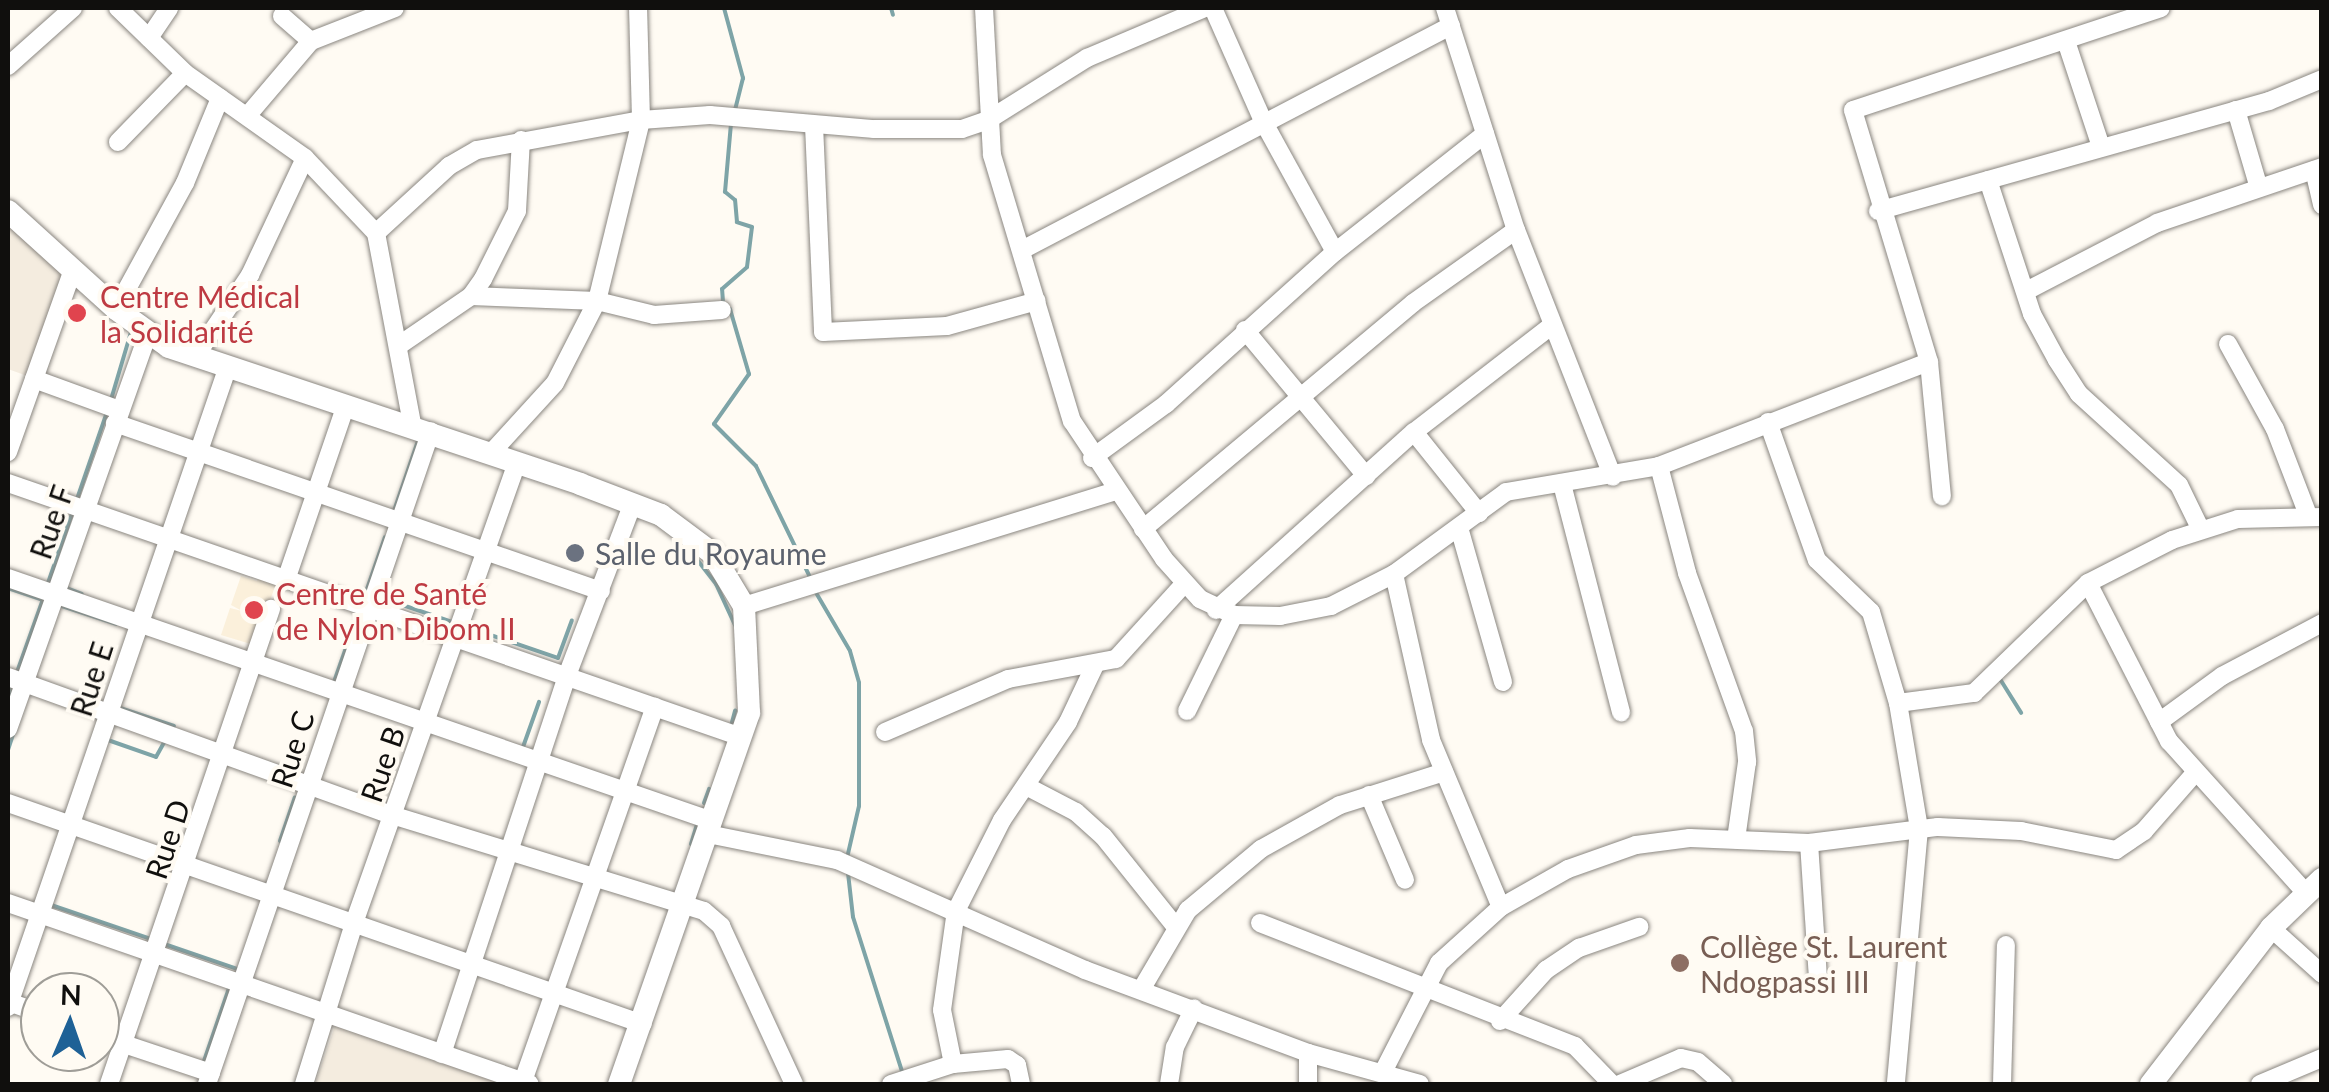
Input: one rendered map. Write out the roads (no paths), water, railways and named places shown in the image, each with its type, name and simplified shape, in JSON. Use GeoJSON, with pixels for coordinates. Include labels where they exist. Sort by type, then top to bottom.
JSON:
{"type":"FeatureCollection","features":[{"type":"Feature","properties":{"kind":"main road"},"geometry":{"type":"LineString","coordinates":[[11,219],[148,333],[195,357],[422,427],[661,515],[712,553],[744,606],[752,688],[741,737],[685,910],[619,1084]]}},
{"type":"Feature","properties":{"kind":"main road"},"geometry":{"type":"LineString","coordinates":[[2151,1084],[2270,928],[2314,886]]}},
{"type":"Feature","properties":{"kind":"street"},"geometry":{"type":"LineString","coordinates":[[8,66],[72,8]]}},
{"type":"Feature","properties":{"kind":"street"},"geometry":{"type":"LineString","coordinates":[[118,8],[185,73],[305,158],[376,233],[422,427]]}},
{"type":"Feature","properties":{"kind":"street"},"geometry":{"type":"LineString","coordinates":[[150,38],[169,8]]}},
{"type":"Feature","properties":{"kind":"street"},"geometry":{"type":"LineString","coordinates":[[248,115],[311,42],[393,8]]}},
{"type":"Feature","properties":{"kind":"street"},"geometry":{"type":"LineString","coordinates":[[492,452],[555,383],[598,302],[641,120],[638,8]]}},
{"type":"Feature","properties":{"kind":"street"},"geometry":{"type":"LineString","coordinates":[[984,8],[992,156],[1060,391],[1092,458],[1184,584],[1225,612],[1307,612],[1394,574],[1460,531],[1506,492],[1613,477],[1659,466],[1929,362]]}},
{"type":"Feature","properties":{"kind":"street"},"geometry":{"type":"LineString","coordinates":[[376,233],[450,166],[477,150],[641,120],[710,115],[937,131],[988,120],[1086,58],[1205,8]]}},
{"type":"Feature","properties":{"kind":"street"},"geometry":{"type":"LineString","coordinates":[[1213,8],[1263,121],[1335,252]]}},
{"type":"Feature","properties":{"kind":"street"},"geometry":{"type":"LineString","coordinates":[[1445,8],[1516,230],[1613,477]]}},
{"type":"Feature","properties":{"kind":"street"},"geometry":{"type":"LineString","coordinates":[[1942,496],[1929,362],[1878,211],[1854,115],[1857,105],[2161,8]]}},
{"type":"Feature","properties":{"kind":"street"},"geometry":{"type":"LineString","coordinates":[[282,16],[311,42]]}},
{"type":"Feature","properties":{"kind":"street"},"geometry":{"type":"LineString","coordinates":[[1022,250],[1451,26]]}},
{"type":"Feature","properties":{"kind":"street"},"geometry":{"type":"LineString","coordinates":[[2066,40],[2100,144]]}},
{"type":"Feature","properties":{"kind":"street"},"geometry":{"type":"LineString","coordinates":[[118,142],[185,73]]}},
{"type":"Feature","properties":{"kind":"street"},"geometry":{"type":"LineString","coordinates":[[1878,211],[2100,144],[2236,110],[2322,78]]}},
{"type":"Feature","properties":{"kind":"street"},"geometry":{"type":"LineString","coordinates":[[116,308],[185,184],[220,98]]}},
{"type":"Feature","properties":{"kind":"street"},"geometry":{"type":"LineString","coordinates":[[2236,110],[2259,188]]}},
{"type":"Feature","properties":{"kind":"street"},"geometry":{"type":"LineString","coordinates":[[814,125],[823,332],[947,326],[1037,301]]}},
{"type":"Feature","properties":{"kind":"street"},"geometry":{"type":"LineString","coordinates":[[1092,458],[1166,404],[1335,252],[1485,134]]}},
{"type":"Feature","properties":{"kind":"street"},"geometry":{"type":"LineString","coordinates":[[401,344],[471,296],[516,211],[521,140]]}},
{"type":"Feature","properties":{"kind":"street"},"geometry":{"type":"LineString","coordinates":[[195,357],[250,276],[305,158]]}},
{"type":"Feature","properties":{"kind":"street"},"geometry":{"type":"LineString","coordinates":[[2028,290],[2158,223],[2318,169],[2322,205]]}},
{"type":"Feature","properties":{"kind":"street"},"geometry":{"type":"LineString","coordinates":[[1988,180],[2038,327],[2078,394],[2179,485],[2200,528]]}},
{"type":"Feature","properties":{"kind":"street"},"geometry":{"type":"LineString","coordinates":[[1143,529],[1413,303],[1516,230]]}},
{"type":"Feature","properties":{"kind":"street"},"geometry":{"type":"LineString","coordinates":[[8,452],[73,269]]}},
{"type":"Feature","properties":{"kind":"street"},"geometry":{"type":"LineString","coordinates":[[471,296],[598,302],[654,315],[722,310]]}},
{"type":"Feature","properties":{"kind":"street"},"geometry":{"type":"LineString","coordinates":[[1188,711],[1225,612],[1414,432],[1551,326]]}},
{"type":"Feature","properties":{"kind":"street"},"geometry":{"type":"LineString","coordinates":[[1245,330],[1366,476]]}},
{"type":"Feature","properties":{"kind":"street","name":"Rue F"},"geometry":{"type":"LineString","coordinates":[[8,729],[16,680],[55,594],[148,333]]}},
{"type":"Feature","properties":{"kind":"street"},"geometry":{"type":"LineString","coordinates":[[1898,703],[1974,693],[2088,583],[2200,528],[2315,516],[2228,344]]}},
{"type":"Feature","properties":{"kind":"street","name":"Rue E"},"geometry":{"type":"LineString","coordinates":[[8,1004],[227,369]]}},
{"type":"Feature","properties":{"kind":"street"},"geometry":{"type":"LineString","coordinates":[[34,379],[198,452],[402,517],[601,591]]}},
{"type":"Feature","properties":{"kind":"street"},"geometry":{"type":"LineString","coordinates":[[287,576],[346,406]]}},
{"type":"Feature","properties":{"kind":"street"},"geometry":{"type":"LineString","coordinates":[[1768,422],[1817,560],[1870,612],[1898,703],[1920,828],[1896,1084]]}},
{"type":"Feature","properties":{"kind":"street","name":"Rue C"},"geometry":{"type":"LineString","coordinates":[[209,1079],[402,517],[422,427]]}},
{"type":"Feature","properties":{"kind":"street"},"geometry":{"type":"LineString","coordinates":[[1414,432],[1479,513]]}},
{"type":"Feature","properties":{"kind":"street","name":"Rue B"},"geometry":{"type":"LineString","coordinates":[[304,1084],[354,922],[395,816],[517,462]]}},
{"type":"Feature","properties":{"kind":"street"},"geometry":{"type":"LineString","coordinates":[[1659,466],[1687,573],[1744,731],[1747,762],[1736,839]]}},
{"type":"Feature","properties":{"kind":"street"},"geometry":{"type":"LineString","coordinates":[[8,483],[82,512],[287,576],[568,673],[741,737]]}},
{"type":"Feature","properties":{"kind":"street"},"geometry":{"type":"LineString","coordinates":[[1562,484],[1621,712]]}},
{"type":"Feature","properties":{"kind":"street"},"geometry":{"type":"LineString","coordinates":[[744,606],[1116,491]]}},
{"type":"Feature","properties":{"kind":"street"},"geometry":{"type":"LineString","coordinates":[[442,1054],[513,849],[568,673],[632,505]]}},
{"type":"Feature","properties":{"kind":"street"},"geometry":{"type":"LineString","coordinates":[[1460,531],[1503,682]]}},
{"type":"Feature","properties":{"kind":"street"},"geometry":{"type":"LineString","coordinates":[[1394,574],[1422,710],[1501,908]]}},
{"type":"Feature","properties":{"kind":"street"},"geometry":{"type":"LineString","coordinates":[[8,578],[624,792],[710,828],[837,860],[1141,990],[1308,1053],[1420,1084]]}},
{"type":"Feature","properties":{"kind":"street"},"geometry":{"type":"LineString","coordinates":[[2088,583],[2160,722],[2194,774],[2314,886]]}},
{"type":"Feature","properties":{"kind":"street"},"geometry":{"type":"LineString","coordinates":[[885,732],[1008,679],[1095,666],[1132,648],[1184,584]]}},
{"type":"Feature","properties":{"kind":"street","name":"Rue D"},"geometry":{"type":"LineString","coordinates":[[109,1084],[256,664],[271,609]]}},
{"type":"Feature","properties":{"kind":"street"},"geometry":{"type":"LineString","coordinates":[[2160,722],[2222,676],[2322,623]]}},
{"type":"Feature","properties":{"kind":"street"},"geometry":{"type":"LineString","coordinates":[[953,1064],[942,1010],[956,910],[1002,820],[1028,787],[1095,666]]}},
{"type":"Feature","properties":{"kind":"street"},"geometry":{"type":"LineString","coordinates":[[16,680],[110,710],[395,816],[513,849],[685,910],[704,911],[721,926],[794,1084]]}},
{"type":"Feature","properties":{"kind":"street"},"geometry":{"type":"LineString","coordinates":[[8,904],[525,1084],[552,994],[655,708]]}},
{"type":"Feature","properties":{"kind":"street"},"geometry":{"type":"LineString","coordinates":[[1141,990],[1174,926],[1261,849],[1370,795],[1444,772]]}},
{"type":"Feature","properties":{"kind":"street"},"geometry":{"type":"LineString","coordinates":[[1383,1072],[1421,988],[1464,936],[1501,908],[1568,869],[1636,845],[1736,839],[1809,842],[1920,828],[2021,830],[2116,850],[2135,839],[2194,774]]}},
{"type":"Feature","properties":{"kind":"street"},"geometry":{"type":"LineString","coordinates":[[1028,787],[1076,812],[1104,836],[1174,926]]}},
{"type":"Feature","properties":{"kind":"street"},"geometry":{"type":"LineString","coordinates":[[1370,795],[1406,880]]}},
{"type":"Feature","properties":{"kind":"street"},"geometry":{"type":"LineString","coordinates":[[8,804],[71,821],[271,896],[472,962],[642,1024]]}},
{"type":"Feature","properties":{"kind":"street"},"geometry":{"type":"LineString","coordinates":[[1809,842],[1818,980]]}},
{"type":"Feature","properties":{"kind":"street"},"geometry":{"type":"LineString","coordinates":[[1260,923],[1500,1021],[1574,1046],[1612,1084]]}},
{"type":"Feature","properties":{"kind":"street"},"geometry":{"type":"LineString","coordinates":[[1500,1021],[1546,970],[1579,948],[1639,927]]}},
{"type":"Feature","properties":{"kind":"street"},"geometry":{"type":"LineString","coordinates":[[2270,928],[2322,974]]}},
{"type":"Feature","properties":{"kind":"street"},"geometry":{"type":"LineString","coordinates":[[2002,1084],[2006,945]]}},
{"type":"Feature","properties":{"kind":"street"},"geometry":{"type":"LineString","coordinates":[[1169,1084],[1176,1046],[1194,1008]]}},
{"type":"Feature","properties":{"kind":"street"},"geometry":{"type":"LineString","coordinates":[[122,1044],[209,1079]]}},
{"type":"Feature","properties":{"kind":"street"},"geometry":{"type":"LineString","coordinates":[[1308,1053],[1308,1084]]}},
{"type":"Feature","properties":{"kind":"street"},"geometry":{"type":"LineString","coordinates":[[1620,1084],[1681,1058],[1698,1062],[1723,1084]]}},
{"type":"Feature","properties":{"kind":"street"},"geometry":{"type":"LineString","coordinates":[[2260,1084],[2322,1058]]}},
{"type":"Feature","properties":{"kind":"street"},"geometry":{"type":"LineString","coordinates":[[891,1084],[953,1064],[1008,1059],[1017,1065],[1021,1084]]}},
{"type":"Feature","properties":{"kind":"waterway"},"geometry":{"type":"LineString","coordinates":[[724,8],[743,78],[735,109]]}},
{"type":"Feature","properties":{"kind":"waterway"},"geometry":{"type":"LineString","coordinates":[[891,8],[893,15]]}},
{"type":"Feature","properties":{"kind":"waterway"},"geometry":{"type":"LineString","coordinates":[[723,302],[722,289],[747,267],[752,227],[737,222],[735,200],[725,192],[731,123]]}},
{"type":"Feature","properties":{"kind":"waterway"},"geometry":{"type":"LineString","coordinates":[[730,309],[749,374],[714,424],[756,466],[810,577]]}},
{"type":"Feature","properties":{"kind":"waterway"},"geometry":{"type":"LineString","coordinates":[[110,403],[131,332]]}},
{"type":"Feature","properties":{"kind":"waterway"},"geometry":{"type":"LineString","coordinates":[[76,502],[107,412]]}},
{"type":"Feature","properties":{"kind":"waterway"},"geometry":{"type":"LineString","coordinates":[[394,511],[418,441]]}},
{"type":"Feature","properties":{"kind":"waterway"},"geometry":{"type":"LineString","coordinates":[[48,583],[73,511]]}},
{"type":"Feature","properties":{"kind":"waterway"},"geometry":{"type":"LineString","coordinates":[[365,595],[385,537]]}},
{"type":"Feature","properties":{"kind":"waterway"},"geometry":{"type":"LineString","coordinates":[[688,548],[716,584],[735,625]]}},
{"type":"Feature","properties":{"kind":"waterway"},"geometry":{"type":"LineString","coordinates":[[64,587],[82,594]]}},
{"type":"Feature","properties":{"kind":"waterway"},"geometry":{"type":"LineString","coordinates":[[8,588],[42,600]]}},
{"type":"Feature","properties":{"kind":"waterway"},"geometry":{"type":"LineString","coordinates":[[815,591],[850,651],[859,683],[859,806],[847,858]]}},
{"type":"Feature","properties":{"kind":"waterway"},"geometry":{"type":"LineString","coordinates":[[382,598],[455,623]]}},
{"type":"Feature","properties":{"kind":"waterway"},"geometry":{"type":"LineString","coordinates":[[16,675],[43,599]]}},
{"type":"Feature","properties":{"kind":"waterway"},"geometry":{"type":"LineString","coordinates":[[59,605],[116,624]]}},
{"type":"Feature","properties":{"kind":"waterway"},"geometry":{"type":"LineString","coordinates":[[334,682],[359,611]]}},
{"type":"Feature","properties":{"kind":"waterway"},"geometry":{"type":"LineString","coordinates":[[464,626],[558,658],[572,620]]}},
{"type":"Feature","properties":{"kind":"waterway"},"geometry":{"type":"LineString","coordinates":[[2000,679],[2021,713]]}},
{"type":"Feature","properties":{"kind":"waterway"},"geometry":{"type":"LineString","coordinates":[[8,701],[13,684]]}},
{"type":"Feature","properties":{"kind":"waterway"},"geometry":{"type":"LineString","coordinates":[[523,747],[539,702]]}},
{"type":"Feature","properties":{"kind":"waterway"},"geometry":{"type":"LineString","coordinates":[[117,707],[174,726]]}},
{"type":"Feature","properties":{"kind":"waterway"},"geometry":{"type":"LineString","coordinates":[[731,726],[735,711]]}},
{"type":"Feature","properties":{"kind":"waterway"},"geometry":{"type":"LineString","coordinates":[[8,750],[14,731]]}},
{"type":"Feature","properties":{"kind":"waterway"},"geometry":{"type":"LineString","coordinates":[[105,739],[156,757],[165,741]]}},
{"type":"Feature","properties":{"kind":"waterway"},"geometry":{"type":"LineString","coordinates":[[704,803],[709,789]]}},
{"type":"Feature","properties":{"kind":"waterway"},"geometry":{"type":"LineString","coordinates":[[280,841],[295,797]]}},
{"type":"Feature","properties":{"kind":"waterway"},"geometry":{"type":"LineString","coordinates":[[691,844],[697,824]]}},
{"type":"Feature","properties":{"kind":"waterway"},"geometry":{"type":"LineString","coordinates":[[848,873],[853,917],[903,1075]]}},
{"type":"Feature","properties":{"kind":"waterway"},"geometry":{"type":"LineString","coordinates":[[51,905],[151,939]]}},
{"type":"Feature","properties":{"kind":"waterway"},"geometry":{"type":"LineString","coordinates":[[167,945],[237,969]]}},
{"type":"Feature","properties":{"kind":"waterway"},"geometry":{"type":"LineString","coordinates":[[203,1064],[229,988]]}},
{"type":"Feature","properties":{"kind":"place","name":"Centre Médical la Solidarité"},"geometry":{"type":"Point","coordinates":[77,313]}},
{"type":"Feature","properties":{"kind":"place","name":"Salle du Royaume"},"geometry":{"type":"Point","coordinates":[575,553]}},
{"type":"Feature","properties":{"kind":"place","name":"Centre de Santé de Nylon Dibom II"},"geometry":{"type":"Point","coordinates":[254,610]}},
{"type":"Feature","properties":{"kind":"place","name":"Collège St. Laurent Ndogpassi III"},"geometry":{"type":"Point","coordinates":[1680,963]}}]}
